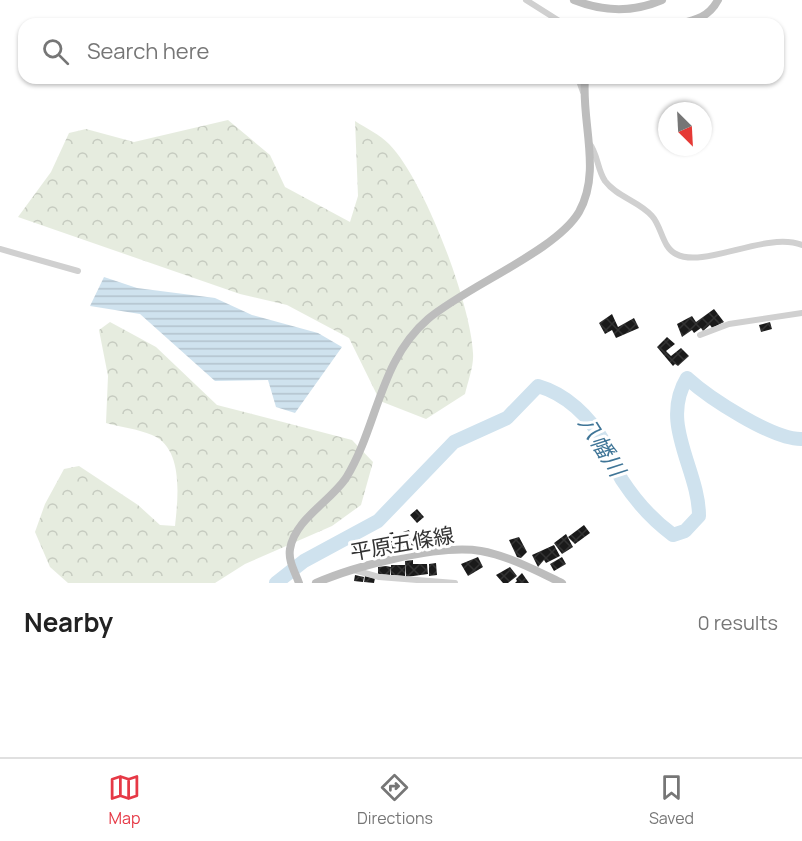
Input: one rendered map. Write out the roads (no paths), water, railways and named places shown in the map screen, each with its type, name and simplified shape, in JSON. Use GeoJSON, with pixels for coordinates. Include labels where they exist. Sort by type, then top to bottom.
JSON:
{"type":"FeatureCollection","features":[{"type":"Feature","properties":{"kind":"street"},"geometry":{"type":"LineString","coordinates":[[526,0],[554,18]]}},
{"type":"Feature","properties":{"kind":"street"},"geometry":{"type":"LineString","coordinates":[[574,0],[593,7],[621,10],[641,8],[662,0]]}},
{"type":"Feature","properties":{"kind":"street"},"geometry":{"type":"LineString","coordinates":[[701,18],[718,0]]}},
{"type":"Feature","properties":{"kind":"street"},"geometry":{"type":"LineString","coordinates":[[581,84],[584,92]]}},
{"type":"Feature","properties":{"kind":"street"},"geometry":{"type":"LineString","coordinates":[[298,580],[291,564],[290,549],[295,535],[345,478],[355,461],[385,380],[403,348],[428,320],[450,302],[565,230],[577,214],[587,191],[589,143],[585,84]]}},
{"type":"Feature","properties":{"kind":"street"},"geometry":{"type":"LineString","coordinates":[[589,143],[594,149],[604,180],[615,191],[649,211],[656,219],[669,248],[678,255],[704,256],[765,243],[802,245]]}},
{"type":"Feature","properties":{"kind":"street"},"geometry":{"type":"LineString","coordinates":[[0,249],[78,271]]}},
{"type":"Feature","properties":{"kind":"street"},"geometry":{"type":"LineString","coordinates":[[700,335],[729,324],[802,312]]}},
{"type":"Feature","properties":{"kind":"street","name":"平原五條線"},"geometry":{"type":"LineString","coordinates":[[316,583],[350,570],[446,551],[472,550],[495,555],[562,583]]}},
{"type":"Feature","properties":{"kind":"street"},"geometry":{"type":"LineString","coordinates":[[350,570],[379,577],[455,583]]}},
{"type":"Feature","properties":{"kind":"water"},"geometry":{"type":"Polygon","coordinates":[[[104,277],[137,288],[215,298],[252,315],[318,333],[342,347],[295,413],[276,407],[268,380],[215,381],[140,314],[90,306],[104,277]]]}},
{"type":"Feature","properties":{"kind":"waterway","name":"八幡川"},"geometry":{"type":"LineString","coordinates":[[276,583],[304,561],[378,521],[454,442],[507,418],[538,386],[558,394],[584,415],[604,442],[627,488],[652,517],[673,535],[685,531],[699,516],[693,481],[678,429],[679,395],[687,378],[742,416],[775,433],[802,439]]}}]}
